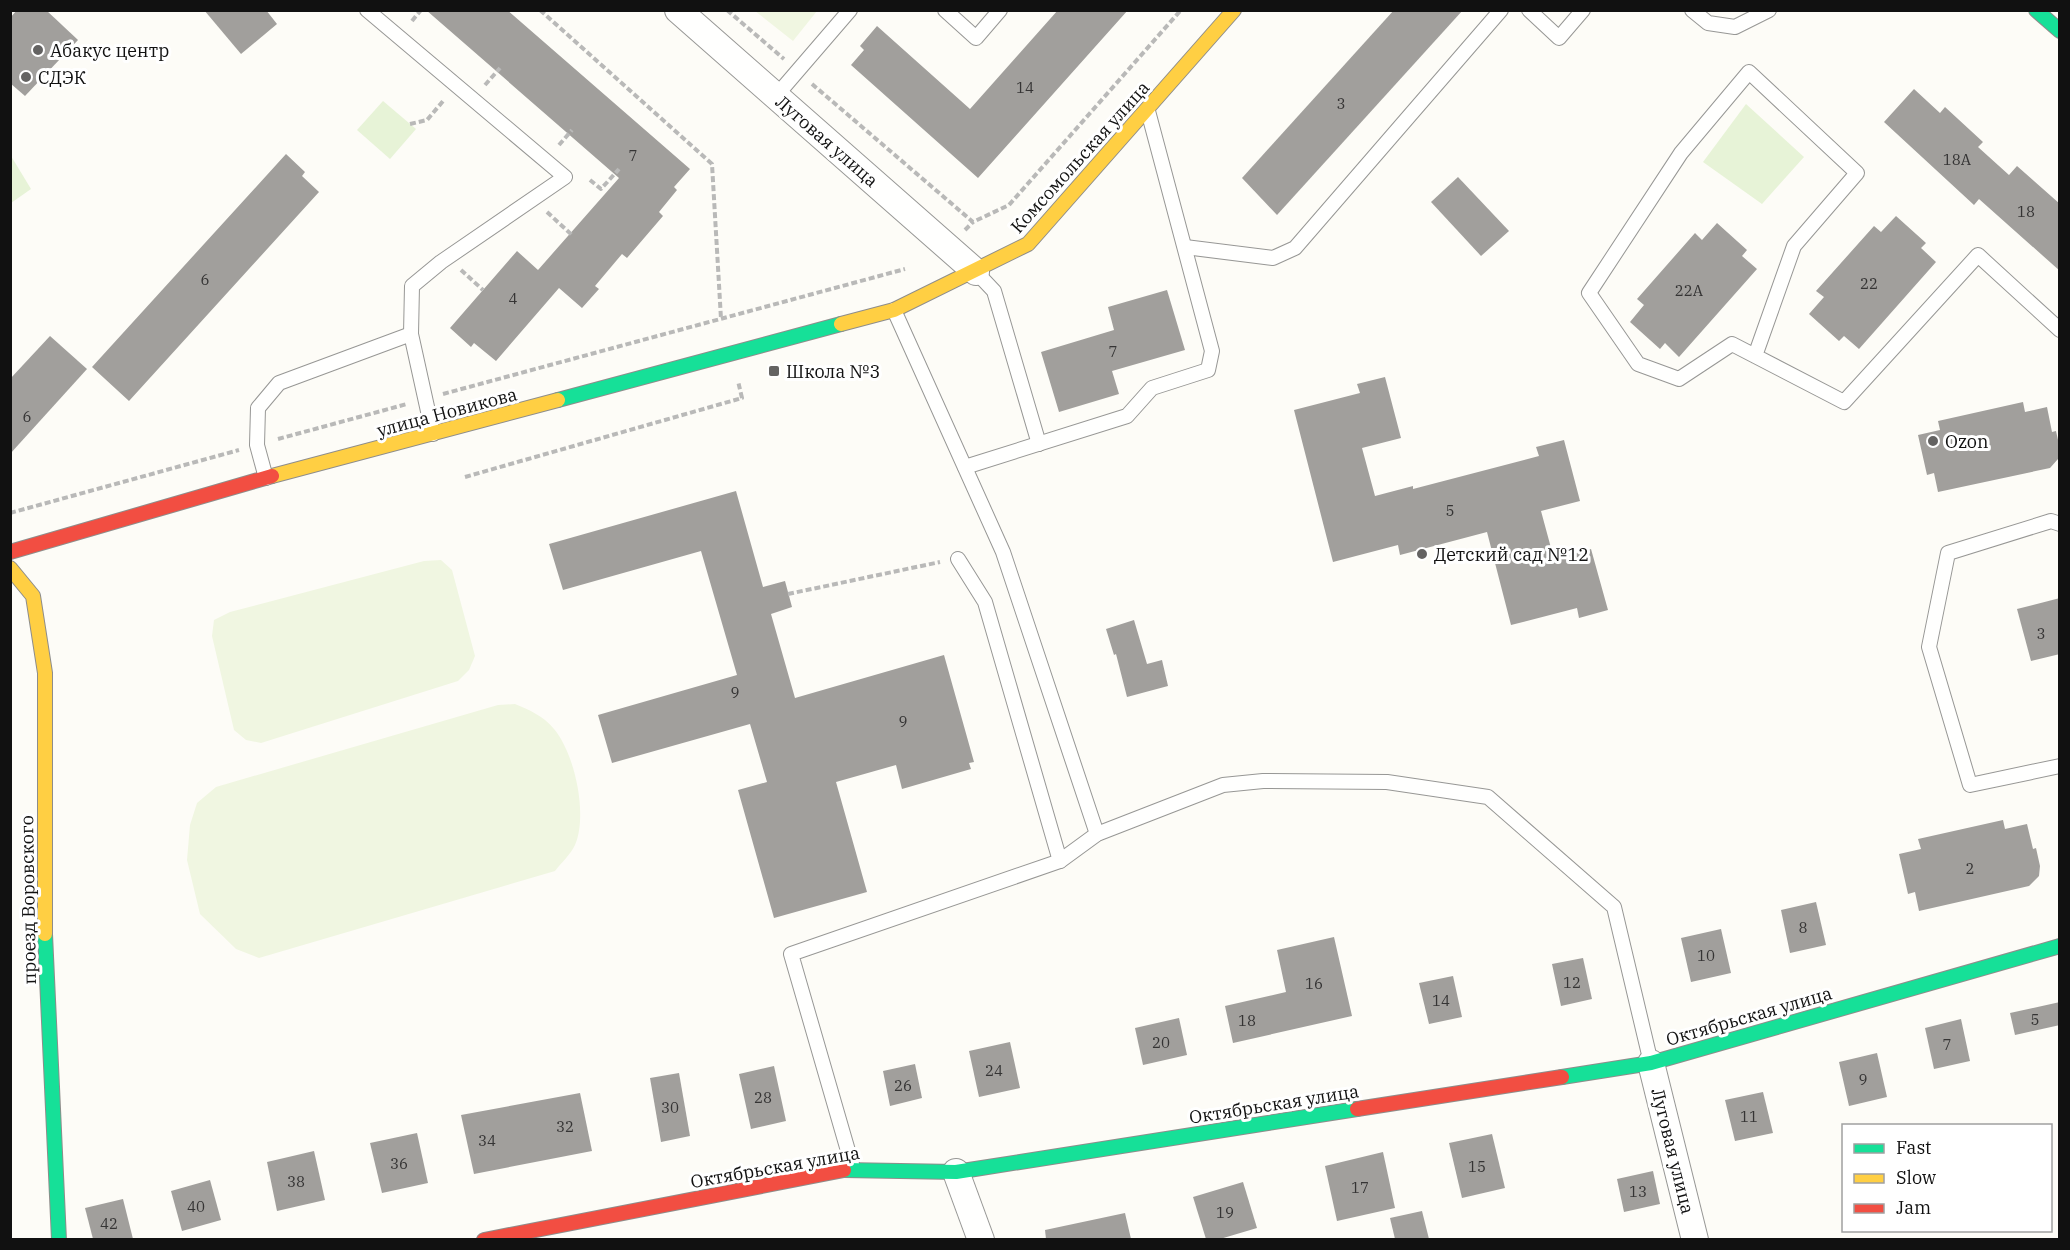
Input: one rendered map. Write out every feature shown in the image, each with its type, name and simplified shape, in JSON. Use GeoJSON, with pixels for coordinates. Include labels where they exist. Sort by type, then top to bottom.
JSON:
{"type":"FeatureCollection","features":[{"type":"Feature","properties":{"kind":"street","name":"Луговая улица"},"geometry":{"type":"LineString","coordinates":[[678,10],[976,272]]}},
{"type":"Feature","properties":{"kind":"street","name":"Комсомольская улица"},"geometry":{"type":"LineString","coordinates":[[894,310],[976,272],[1028,244],[1234,10]]}},
{"type":"Feature","properties":{"kind":"street"},"geometry":{"type":"LineString","coordinates":[[2036,10],[2060,31]]}},
{"type":"Feature","properties":{"kind":"street","name":"улица Новикова"},"geometry":{"type":"LineString","coordinates":[[10,552],[266,478],[894,310]]}},
{"type":"Feature","properties":{"kind":"street","name":"проезд Воровского"},"geometry":{"type":"LineString","coordinates":[[10,568],[33,596],[45,673],[45,934],[59,1239]]}},
{"type":"Feature","properties":{"kind":"street","name":"Октябрьская улица"},"geometry":{"type":"LineString","coordinates":[[484,1239],[853,1168],[956,1172],[1650,1063],[2060,946]]}},
{"type":"Feature","properties":{"kind":"street","name":"Луговая улица"},"geometry":{"type":"LineString","coordinates":[[1650,1063],[1695,1239]]}},
{"type":"Feature","properties":{"kind":"street"},"geometry":{"type":"LineString","coordinates":[[956,1172],[981,1239]]}},
{"type":"Feature","properties":{"kind":"lane"},"geometry":{"type":"LineString","coordinates":[[367,10],[565,177],[441,262],[412,285],[411,334],[433,434]]}},
{"type":"Feature","properties":{"kind":"lane"},"geometry":{"type":"LineString","coordinates":[[776,96],[850,10]]}},
{"type":"Feature","properties":{"kind":"lane"},"geometry":{"type":"LineString","coordinates":[[945,10],[976,38],[1000,10]]}},
{"type":"Feature","properties":{"kind":"lane"},"geometry":{"type":"LineString","coordinates":[[1185,247],[1273,258],[1295,248],[1501,10]]}},
{"type":"Feature","properties":{"kind":"lane"},"geometry":{"type":"LineString","coordinates":[[1529,10],[1559,38],[1583,10]]}},
{"type":"Feature","properties":{"kind":"lane"},"geometry":{"type":"LineString","coordinates":[[1692,10],[1708,23],[1735,27],[1769,10]]}},
{"type":"Feature","properties":{"kind":"lane"},"geometry":{"type":"LineString","coordinates":[[1755,356],[1794,246],[1857,173],[1749,72],[1681,153],[1588,293],[1638,364],[1679,379],[1732,344],[1755,356],[1844,402],[1978,255],[2060,330]]}},
{"type":"Feature","properties":{"kind":"lane"},"geometry":{"type":"LineString","coordinates":[[965,468],[1127,416],[1152,388],[1208,370],[1212,351],[1148,109]]}},
{"type":"Feature","properties":{"kind":"lane"},"geometry":{"type":"LineString","coordinates":[[976,272],[994,291],[1039,444]]}},
{"type":"Feature","properties":{"kind":"lane"},"geometry":{"type":"LineString","coordinates":[[894,310],[1003,552],[1097,834]]}},
{"type":"Feature","properties":{"kind":"lane"},"geometry":{"type":"LineString","coordinates":[[266,478],[257,445],[258,408],[279,383],[411,334]]}},
{"type":"Feature","properties":{"kind":"lane"},"geometry":{"type":"LineString","coordinates":[[2060,524],[2050,521],[1948,553],[1929,647],[1970,785],[2060,766]]}},
{"type":"Feature","properties":{"kind":"lane"},"geometry":{"type":"LineString","coordinates":[[958,559],[985,602],[1060,861]]}},
{"type":"Feature","properties":{"kind":"lane"},"geometry":{"type":"LineString","coordinates":[[853,1168],[791,954],[1060,861],[1097,834],[1222,785],[1263,781],[1387,782],[1488,797],[1614,907],[1650,1063]]}},
{"type":"Feature","properties":{"kind":"path"},"geometry":{"type":"LineString","coordinates":[[407,27],[421,10]]}},
{"type":"Feature","properties":{"kind":"path"},"geometry":{"type":"LineString","coordinates":[[540,10],[712,164],[722,319]]}},
{"type":"Feature","properties":{"kind":"path"},"geometry":{"type":"LineString","coordinates":[[727,10],[972,222]]}},
{"type":"Feature","properties":{"kind":"path"},"geometry":{"type":"LineString","coordinates":[[949,248],[972,222],[1009,205],[1181,10]]}},
{"type":"Feature","properties":{"kind":"path"},"geometry":{"type":"LineString","coordinates":[[482,89],[500,68]]}},
{"type":"Feature","properties":{"kind":"path"},"geometry":{"type":"LineString","coordinates":[[410,124],[427,120],[456,86]]}},
{"type":"Feature","properties":{"kind":"path"},"geometry":{"type":"LineString","coordinates":[[555,150],[572,130]]}},
{"type":"Feature","properties":{"kind":"path"},"geometry":{"type":"LineString","coordinates":[[590,180],[602,189],[619,170]]}},
{"type":"Feature","properties":{"kind":"path"},"geometry":{"type":"LineString","coordinates":[[546,211],[573,236]]}},
{"type":"Feature","properties":{"kind":"path"},"geometry":{"type":"LineString","coordinates":[[10,513],[906,268]]}},
{"type":"Feature","properties":{"kind":"path"},"geometry":{"type":"LineString","coordinates":[[460,270],[483,290]]}},
{"type":"Feature","properties":{"kind":"path"},"geometry":{"type":"LineString","coordinates":[[465,477],[742,398],[737,374]]}},
{"type":"Feature","properties":{"kind":"path"},"geometry":{"type":"LineString","coordinates":[[788,594],[958,559]]}},
{"type":"Feature","properties":{"kind":"green space"},"geometry":{"type":"Polygon","coordinates":[[[755,11],[817,11],[793,41],[755,11]]]}},
{"type":"Feature","properties":{"kind":"green space"},"geometry":{"type":"Polygon","coordinates":[[[383,101],[416,129],[390,159],[357,130],[383,101]]]}},
{"type":"Feature","properties":{"kind":"green space"},"geometry":{"type":"Polygon","coordinates":[[[1746,104],[1804,157],[1762,204],[1703,162],[1746,104]]]}},
{"type":"Feature","properties":{"kind":"green space"},"geometry":{"type":"Polygon","coordinates":[[[11,156],[31,189],[10,203],[11,156]]]}},
{"type":"Feature","properties":{"kind":"green space"},"geometry":{"type":"Polygon","coordinates":[[[441,560],[452,570],[475,656],[469,670],[458,681],[261,743],[246,740],[234,730],[212,636],[214,620],[230,612],[424,561],[441,560]]]}},
{"type":"Feature","properties":{"kind":"green space"},"geometry":{"type":"Polygon","coordinates":[[[515,704],[541,717],[554,729],[568,753],[577,785],[580,802],[579,832],[575,845],[555,871],[259,958],[236,949],[200,914],[187,860],[190,825],[197,803],[216,787],[498,705],[515,704]]]}},
{"type":"Feature","properties":{"kind":"building"},"geometry":{"type":"Polygon","coordinates":[[[17,10],[46,10],[78,40],[25,96],[10,83],[10,18],[17,10]]]}},
{"type":"Feature","properties":{"kind":"building"},"geometry":{"type":"Polygon","coordinates":[[[204,10],[266,10],[277,24],[241,54],[204,10]]]}},
{"type":"Feature","properties":{"kind":"building"},"geometry":{"type":"Polygon","coordinates":[[[426,10],[507,10],[690,169],[674,187],[677,190],[659,212],[663,216],[627,258],[622,254],[595,286],[599,289],[582,308],[559,288],[496,361],[474,343],[471,347],[450,328],[517,251],[538,270],[619,178],[426,10]]]}},
{"type":"Feature","properties":{"kind":"building"},"geometry":{"type":"Polygon","coordinates":[[[1058,10],[1128,10],[978,178],[851,65],[864,50],[860,46],[877,26],[970,109],[1058,10]]]}},
{"type":"Feature","properties":{"kind":"building"},"geometry":{"type":"Polygon","coordinates":[[[1394,10],[1463,10],[1277,215],[1242,178],[1394,10]]]}},
{"type":"Feature","properties":{"kind":"building"},"geometry":{"type":"Polygon","coordinates":[[[1914,89],[1940,113],[1945,107],[1983,142],[1978,147],[2009,175],[2017,166],[2060,204],[2060,271],[1979,199],[1974,205],[1884,122],[1914,89]]]}},
{"type":"Feature","properties":{"kind":"building"},"geometry":{"type":"Polygon","coordinates":[[[286,154],[305,172],[302,176],[319,192],[129,401],[92,367],[286,154]]]}},
{"type":"Feature","properties":{"kind":"building"},"geometry":{"type":"Polygon","coordinates":[[[1458,177],[1509,231],[1481,256],[1431,202],[1458,177]]]}},
{"type":"Feature","properties":{"kind":"building"},"geometry":{"type":"Polygon","coordinates":[[[1896,216],[1926,243],[1921,248],[1936,262],[1859,349],[1844,336],[1839,341],[1809,314],[1824,297],[1816,291],[1874,226],[1881,232],[1896,216]]]}},
{"type":"Feature","properties":{"kind":"building"},"geometry":{"type":"Polygon","coordinates":[[[1717,223],[1747,250],[1742,256],[1757,269],[1679,357],[1665,343],[1660,349],[1630,322],[1644,305],[1637,299],[1695,233],[1702,240],[1717,223]]]}},
{"type":"Feature","properties":{"kind":"building"},"geometry":{"type":"Polygon","coordinates":[[[1167,290],[1185,350],[1112,371],[1119,394],[1059,412],[1041,352],[1114,330],[1108,307],[1167,290]]]}},
{"type":"Feature","properties":{"kind":"building"},"geometry":{"type":"Polygon","coordinates":[[[50,336],[87,369],[10,454],[10,379],[50,336]]]}},
{"type":"Feature","properties":{"kind":"building"},"geometry":{"type":"Polygon","coordinates":[[[1385,377],[1401,438],[1362,448],[1375,496],[1413,486],[1413,489],[1539,456],[1536,447],[1564,440],[1580,501],[1541,511],[1554,559],[1591,549],[1608,610],[1579,618],[1577,608],[1511,625],[1487,532],[1400,555],[1398,545],[1333,562],[1294,410],[1360,393],[1357,384],[1385,377]]]}},
{"type":"Feature","properties":{"kind":"building"},"geometry":{"type":"Polygon","coordinates":[[[2023,402],[2025,412],[2047,407],[2052,432],[2056,431],[2060,449],[2058,459],[2050,468],[1938,492],[1934,473],[1927,475],[1918,435],[1940,430],[1938,421],[2023,402]]]}},
{"type":"Feature","properties":{"kind":"building"},"geometry":{"type":"Polygon","coordinates":[[[736,491],[763,587],[785,581],[792,607],[771,614],[795,698],[944,655],[974,762],[969,763],[971,769],[902,789],[896,765],[836,782],[867,892],[774,918],[738,790],[767,782],[750,724],[612,763],[598,715],[737,675],[701,551],[563,590],[549,544],[736,491]]]}},
{"type":"Feature","properties":{"kind":"building"},"geometry":{"type":"Polygon","coordinates":[[[2060,598],[2060,654],[2031,661],[2017,609],[2060,598]]]}},
{"type":"Feature","properties":{"kind":"building"},"geometry":{"type":"Polygon","coordinates":[[[1134,620],[1147,664],[1162,660],[1168,686],[1127,697],[1116,654],[1114,655],[1106,629],[1134,620]]]}},
{"type":"Feature","properties":{"kind":"building"},"geometry":{"type":"Polygon","coordinates":[[[2003,820],[2005,829],[2027,824],[2033,849],[2036,848],[2040,866],[2039,876],[2029,886],[1919,911],[1915,892],[1908,894],[1899,854],[1921,849],[1918,839],[2003,820]]]}},
{"type":"Feature","properties":{"kind":"building"},"geometry":{"type":"Polygon","coordinates":[[[1816,902],[1826,945],[1790,953],[1781,910],[1816,902]]]}},
{"type":"Feature","properties":{"kind":"building"},"geometry":{"type":"Polygon","coordinates":[[[1721,929],[1731,973],[1691,982],[1681,938],[1721,929]]]}},
{"type":"Feature","properties":{"kind":"building"},"geometry":{"type":"Polygon","coordinates":[[[1334,937],[1352,1016],[1233,1043],[1225,1006],[1286,992],[1277,950],[1334,937]]]}},
{"type":"Feature","properties":{"kind":"building"},"geometry":{"type":"Polygon","coordinates":[[[1583,958],[1592,999],[1561,1006],[1552,964],[1583,958]]]}},
{"type":"Feature","properties":{"kind":"building"},"geometry":{"type":"Polygon","coordinates":[[[1453,976],[1462,1017],[1429,1024],[1419,983],[1453,976]]]}},
{"type":"Feature","properties":{"kind":"building"},"geometry":{"type":"Polygon","coordinates":[[[2060,1002],[2060,1025],[2015,1035],[2010,1013],[2060,1002]]]}},
{"type":"Feature","properties":{"kind":"building"},"geometry":{"type":"Polygon","coordinates":[[[1179,1018],[1187,1055],[1143,1065],[1135,1028],[1179,1018]]]}},
{"type":"Feature","properties":{"kind":"building"},"geometry":{"type":"Polygon","coordinates":[[[1961,1019],[1970,1061],[1934,1069],[1925,1028],[1961,1019]]]}},
{"type":"Feature","properties":{"kind":"building"},"geometry":{"type":"Polygon","coordinates":[[[1010,1042],[1020,1088],[979,1097],[969,1051],[1010,1042]]]}},
{"type":"Feature","properties":{"kind":"building"},"geometry":{"type":"Polygon","coordinates":[[[1877,1053],[1887,1097],[1849,1106],[1839,1062],[1877,1053]]]}},
{"type":"Feature","properties":{"kind":"building"},"geometry":{"type":"Polygon","coordinates":[[[915,1064],[922,1098],[890,1106],[883,1071],[915,1064]]]}},
{"type":"Feature","properties":{"kind":"building"},"geometry":{"type":"Polygon","coordinates":[[[774,1066],[786,1121],[751,1129],[739,1074],[774,1066]]]}},
{"type":"Feature","properties":{"kind":"building"},"geometry":{"type":"Polygon","coordinates":[[[679,1073],[690,1136],[661,1142],[650,1078],[679,1073]]]}},
{"type":"Feature","properties":{"kind":"building"},"geometry":{"type":"Polygon","coordinates":[[[1763,1092],[1773,1133],[1735,1141],[1725,1100],[1763,1092]]]}},
{"type":"Feature","properties":{"kind":"building"},"geometry":{"type":"Polygon","coordinates":[[[580,1093],[592,1151],[474,1174],[461,1115],[580,1093]]]}},
{"type":"Feature","properties":{"kind":"building"},"geometry":{"type":"Polygon","coordinates":[[[417,1133],[428,1183],[382,1193],[370,1143],[417,1133]]]}},
{"type":"Feature","properties":{"kind":"building"},"geometry":{"type":"Polygon","coordinates":[[[1492,1134],[1505,1188],[1462,1198],[1449,1143],[1492,1134]]]}},
{"type":"Feature","properties":{"kind":"building"},"geometry":{"type":"Polygon","coordinates":[[[314,1151],[325,1200],[277,1211],[267,1162],[314,1151]]]}},
{"type":"Feature","properties":{"kind":"building"},"geometry":{"type":"Polygon","coordinates":[[[1383,1152],[1395,1208],[1337,1221],[1325,1166],[1383,1152]]]}},
{"type":"Feature","properties":{"kind":"building"},"geometry":{"type":"Polygon","coordinates":[[[1653,1171],[1660,1204],[1624,1212],[1617,1179],[1653,1171]]]}},
{"type":"Feature","properties":{"kind":"building"},"geometry":{"type":"Polygon","coordinates":[[[210,1180],[221,1220],[182,1231],[171,1191],[210,1180]]]}},
{"type":"Feature","properties":{"kind":"building"},"geometry":{"type":"Polygon","coordinates":[[[1243,1182],[1257,1228],[1220,1239],[1206,1239],[1193,1197],[1243,1182]]]}},
{"type":"Feature","properties":{"kind":"building"},"geometry":{"type":"Polygon","coordinates":[[[123,1199],[133,1239],[93,1239],[85,1208],[123,1199]]]}},
{"type":"Feature","properties":{"kind":"building"},"geometry":{"type":"Polygon","coordinates":[[[1422,1211],[1429,1239],[1395,1239],[1390,1218],[1422,1211]]]}},
{"type":"Feature","properties":{"kind":"building"},"geometry":{"type":"Polygon","coordinates":[[[1125,1213],[1131,1239],[1046,1239],[1045,1230],[1125,1213]]]}},
{"type":"Feature","properties":{"kind":"traffic: fast"},"geometry":{"type":"LineString","coordinates":[[2036,10],[2060,31]]}},
{"type":"Feature","properties":{"kind":"traffic: fast"},"geometry":{"type":"LineString","coordinates":[[558,400],[841,324]]}},
{"type":"Feature","properties":{"kind":"traffic: fast"},"geometry":{"type":"LineString","coordinates":[[45,934],[59,1240]]}},
{"type":"Feature","properties":{"kind":"traffic: fast"},"geometry":{"type":"LineString","coordinates":[[1562,1077],[1651,1063],[2060,946]]}},
{"type":"Feature","properties":{"kind":"traffic: fast"},"geometry":{"type":"LineString","coordinates":[[844,1170],[956,1172],[1357,1109]]}},
{"type":"Feature","properties":{"kind":"traffic: slow"},"geometry":{"type":"LineString","coordinates":[[841,324],[894,310],[1028,244],[1234,10]]}},
{"type":"Feature","properties":{"kind":"traffic: slow"},"geometry":{"type":"LineString","coordinates":[[272,476],[558,400]]}},
{"type":"Feature","properties":{"kind":"traffic: slow"},"geometry":{"type":"LineString","coordinates":[[10,568],[33,596],[45,673],[45,934]]}},
{"type":"Feature","properties":{"kind":"traffic: jam"},"geometry":{"type":"LineString","coordinates":[[10,552],[272,476]]}},
{"type":"Feature","properties":{"kind":"traffic: jam"},"geometry":{"type":"LineString","coordinates":[[1357,1109],[1562,1077]]}},
{"type":"Feature","properties":{"kind":"traffic: jam"},"geometry":{"type":"LineString","coordinates":[[484,1240],[844,1170]]}},
{"type":"Feature","properties":{"kind":"place","name":"Абакус центр"},"geometry":{"type":"Point","coordinates":[38,50]}},
{"type":"Feature","properties":{"kind":"place","name":"СДЭК"},"geometry":{"type":"Point","coordinates":[26,77]}},
{"type":"Feature","properties":{"kind":"place","name":"Школа №3"},"geometry":{"type":"Point","coordinates":[774,371]}},
{"type":"Feature","properties":{"kind":"place","name":"Ozon"},"geometry":{"type":"Point","coordinates":[1933,441]}},
{"type":"Feature","properties":{"kind":"place","name":"Детский сад №12"},"geometry":{"type":"Point","coordinates":[1422,554]}}]}
